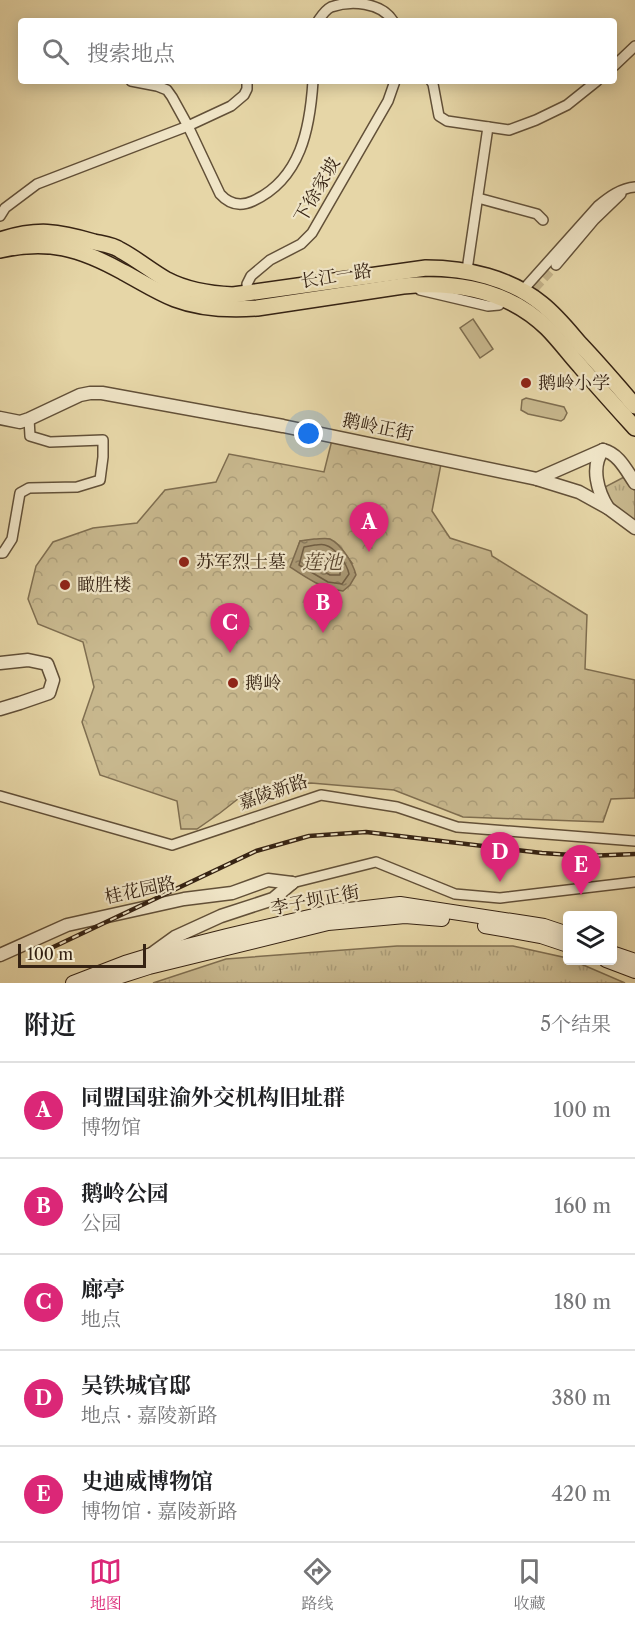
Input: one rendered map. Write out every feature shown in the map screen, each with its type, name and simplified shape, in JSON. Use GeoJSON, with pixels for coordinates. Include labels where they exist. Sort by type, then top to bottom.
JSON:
{"type":"FeatureCollection","features":[{"type":"Feature","properties":{"kind":"main road","name":"长江一路"},"geometry":{"type":"LineString","coordinates":[[0,240],[20,233],[44,231],[67,234],[118,248],[166,279],[182,286],[214,294],[248,294],[426,268],[467,270],[504,282],[541,303],[635,406]]}},
{"type":"Feature","properties":{"kind":"main road","name":"长江一路"},"geometry":{"type":"LineString","coordinates":[[0,250],[21,245],[65,248],[102,261],[177,300],[212,308],[257,308],[425,284],[464,286],[494,295],[519,307],[547,329],[635,428]]}},
{"type":"Feature","properties":{"kind":"main road","name":"李子坝正街"},"geometry":{"type":"LineString","coordinates":[[73,983],[125,963],[227,936],[331,912],[400,904],[525,923],[563,932]]}},
{"type":"Feature","properties":{"kind":"main road","name":"李子坝正街"},"geometry":{"type":"LineString","coordinates":[[99,983],[149,967],[328,923],[405,916],[452,920],[541,936],[563,944]]}},
{"type":"Feature","properties":{"kind":"main road"},"geometry":{"type":"LineString","coordinates":[[617,955],[635,961]]}},
{"type":"Feature","properties":{"kind":"main road"},"geometry":{"type":"LineString","coordinates":[[617,964],[635,971]]}},
{"type":"Feature","properties":{"kind":"street"},"geometry":{"type":"LineString","coordinates":[[320,18],[331,7],[364,3],[376,6],[390,18]]}},
{"type":"Feature","properties":{"kind":"street"},"geometry":{"type":"LineString","coordinates":[[617,63],[635,46]]}},
{"type":"Feature","properties":{"kind":"street","name":"下徐家坡"},"geometry":{"type":"LineString","coordinates":[[146,84],[166,90],[172,97],[220,194],[227,201],[236,204],[248,203],[261,197],[277,184],[298,157],[309,122],[313,84]]}},
{"type":"Feature","properties":{"kind":"street"},"geometry":{"type":"LineString","coordinates":[[0,216],[5,208],[37,184],[188,126],[231,106],[238,102],[247,89],[247,84]]}},
{"type":"Feature","properties":{"kind":"street","name":"下徐家坡"},"geometry":{"type":"LineString","coordinates":[[248,294],[247,284],[251,276],[270,260],[301,244],[312,233],[388,101],[393,84]]}},
{"type":"Feature","properties":{"kind":"street"},"geometry":{"type":"LineString","coordinates":[[433,84],[439,116],[447,121],[509,130],[567,105],[593,84]]}},
{"type":"Feature","properties":{"kind":"street"},"geometry":{"type":"LineString","coordinates":[[467,270],[488,127]]}},
{"type":"Feature","properties":{"kind":"street"},"geometry":{"type":"LineString","coordinates":[[556,265],[594,220],[630,188]]}},
{"type":"Feature","properties":{"kind":"street"},"geometry":{"type":"LineString","coordinates":[[522,291],[598,206],[608,198],[630,188]]}},
{"type":"Feature","properties":{"kind":"street"},"geometry":{"type":"LineString","coordinates":[[478,198],[537,214],[543,220]]}},
{"type":"Feature","properties":{"kind":"street"},"geometry":{"type":"LineString","coordinates":[[403,286],[488,306],[499,305]]}},
{"type":"Feature","properties":{"kind":"street","name":"鹅岭正街"},"geometry":{"type":"LineString","coordinates":[[0,418],[20,422],[80,395],[102,393],[283,426],[537,479],[579,492],[608,508],[635,528]]}},
{"type":"Feature","properties":{"kind":"street"},"geometry":{"type":"LineString","coordinates":[[0,553],[3,553],[12,539],[20,493],[29,488],[76,487],[100,480],[103,440],[50,442],[30,436],[29,419]]}},
{"type":"Feature","properties":{"kind":"street"},"geometry":{"type":"LineString","coordinates":[[603,450],[597,457],[598,489],[608,508]]}},
{"type":"Feature","properties":{"kind":"street"},"geometry":{"type":"LineString","coordinates":[[537,479],[603,450],[616,457],[635,483]]}},
{"type":"Feature","properties":{"kind":"street"},"geometry":{"type":"LineString","coordinates":[[0,663],[28,660],[47,664],[53,680],[49,693],[0,709]]}},
{"type":"Feature","properties":{"kind":"street","name":"嘉陵新路"},"geometry":{"type":"LineString","coordinates":[[0,796],[172,845],[321,795],[397,807],[457,827],[635,841]]}},
{"type":"Feature","properties":{"kind":"street"},"geometry":{"type":"LineString","coordinates":[[148,956],[175,937],[221,916],[273,898],[292,883],[376,862],[454,894],[500,898],[635,882]]}},
{"type":"Feature","properties":{"kind":"street","name":"桂花园路"},"geometry":{"type":"LineString","coordinates":[[0,955],[67,925],[184,899],[232,893],[268,880],[292,883]]}},
{"type":"Feature","properties":{"kind":"green space"},"geometry":{"type":"Polygon","coordinates":[[[473,319],[493,349],[480,358],[460,328],[473,319]]]}},
{"type":"Feature","properties":{"kind":"green space"},"geometry":{"type":"Polygon","coordinates":[[[526,398],[564,407],[567,413],[561,421],[528,414],[521,410],[522,400],[526,398]]]}},
{"type":"Feature","properties":{"kind":"green space"},"geometry":{"type":"Polygon","coordinates":[[[332,440],[441,464],[432,511],[450,538],[491,551],[492,556],[587,615],[585,669],[635,680],[635,798],[611,799],[603,822],[463,817],[394,790],[311,783],[252,788],[197,829],[181,829],[177,801],[100,775],[82,722],[94,687],[83,642],[38,624],[28,599],[36,566],[53,542],[93,528],[137,523],[165,490],[216,482],[229,454],[324,472],[332,440]],[[329,539],[300,541],[296,554],[352,563],[343,551],[329,539]]]}},
{"type":"Feature","properties":{"kind":"green space"},"geometry":{"type":"Polygon","coordinates":[[[626,476],[635,489],[635,524],[609,505],[603,488],[626,476]]]}},
{"type":"Feature","properties":{"kind":"green space"},"geometry":{"type":"Polygon","coordinates":[[[397,946],[513,946],[563,957],[563,965],[583,965],[625,983],[153,983],[226,959],[397,946]]]}},
{"type":"Feature","properties":{"kind":"water","name":"莲池"},"geometry":{"type":"Polygon","coordinates":[[[330,539],[342,549],[349,560],[356,575],[343,591],[321,585],[290,567],[300,541],[330,539]]]}},
{"type":"Feature","properties":{"kind":"tunnel"},"geometry":{"type":"LineString","coordinates":[[524,296],[534,289],[556,265]]}},
{"type":"Feature","properties":{"kind":"railway"},"geometry":{"type":"LineString","coordinates":[[47,950],[256,851],[309,836],[366,832],[542,853],[587,856],[635,854]]}},
{"type":"Feature","properties":{"kind":"place","name":"鹅岭小学"},"geometry":{"type":"Point","coordinates":[526,383]}},
{"type":"Feature","properties":{"kind":"place","name":"同盟国驻渝外交机构旧址群"},"geometry":{"type":"Point","coordinates":[369,552]}},
{"type":"Feature","properties":{"kind":"place","name":"苏军烈士墓"},"geometry":{"type":"Point","coordinates":[184,562]}},
{"type":"Feature","properties":{"kind":"place","name":"瞰胜楼"},"geometry":{"type":"Point","coordinates":[65,585]}},
{"type":"Feature","properties":{"kind":"place","name":"鹅岭公园"},"geometry":{"type":"Point","coordinates":[323,633]}},
{"type":"Feature","properties":{"kind":"place","name":"廊亭"},"geometry":{"type":"Point","coordinates":[230,653]}},
{"type":"Feature","properties":{"kind":"place","name":"鹅岭"},"geometry":{"type":"Point","coordinates":[233,683]}},
{"type":"Feature","properties":{"kind":"place","name":"吴铁城官邸"},"geometry":{"type":"Point","coordinates":[500,882]}},
{"type":"Feature","properties":{"kind":"place","name":"史迪威博物馆"},"geometry":{"type":"Point","coordinates":[581,895]}}]}
